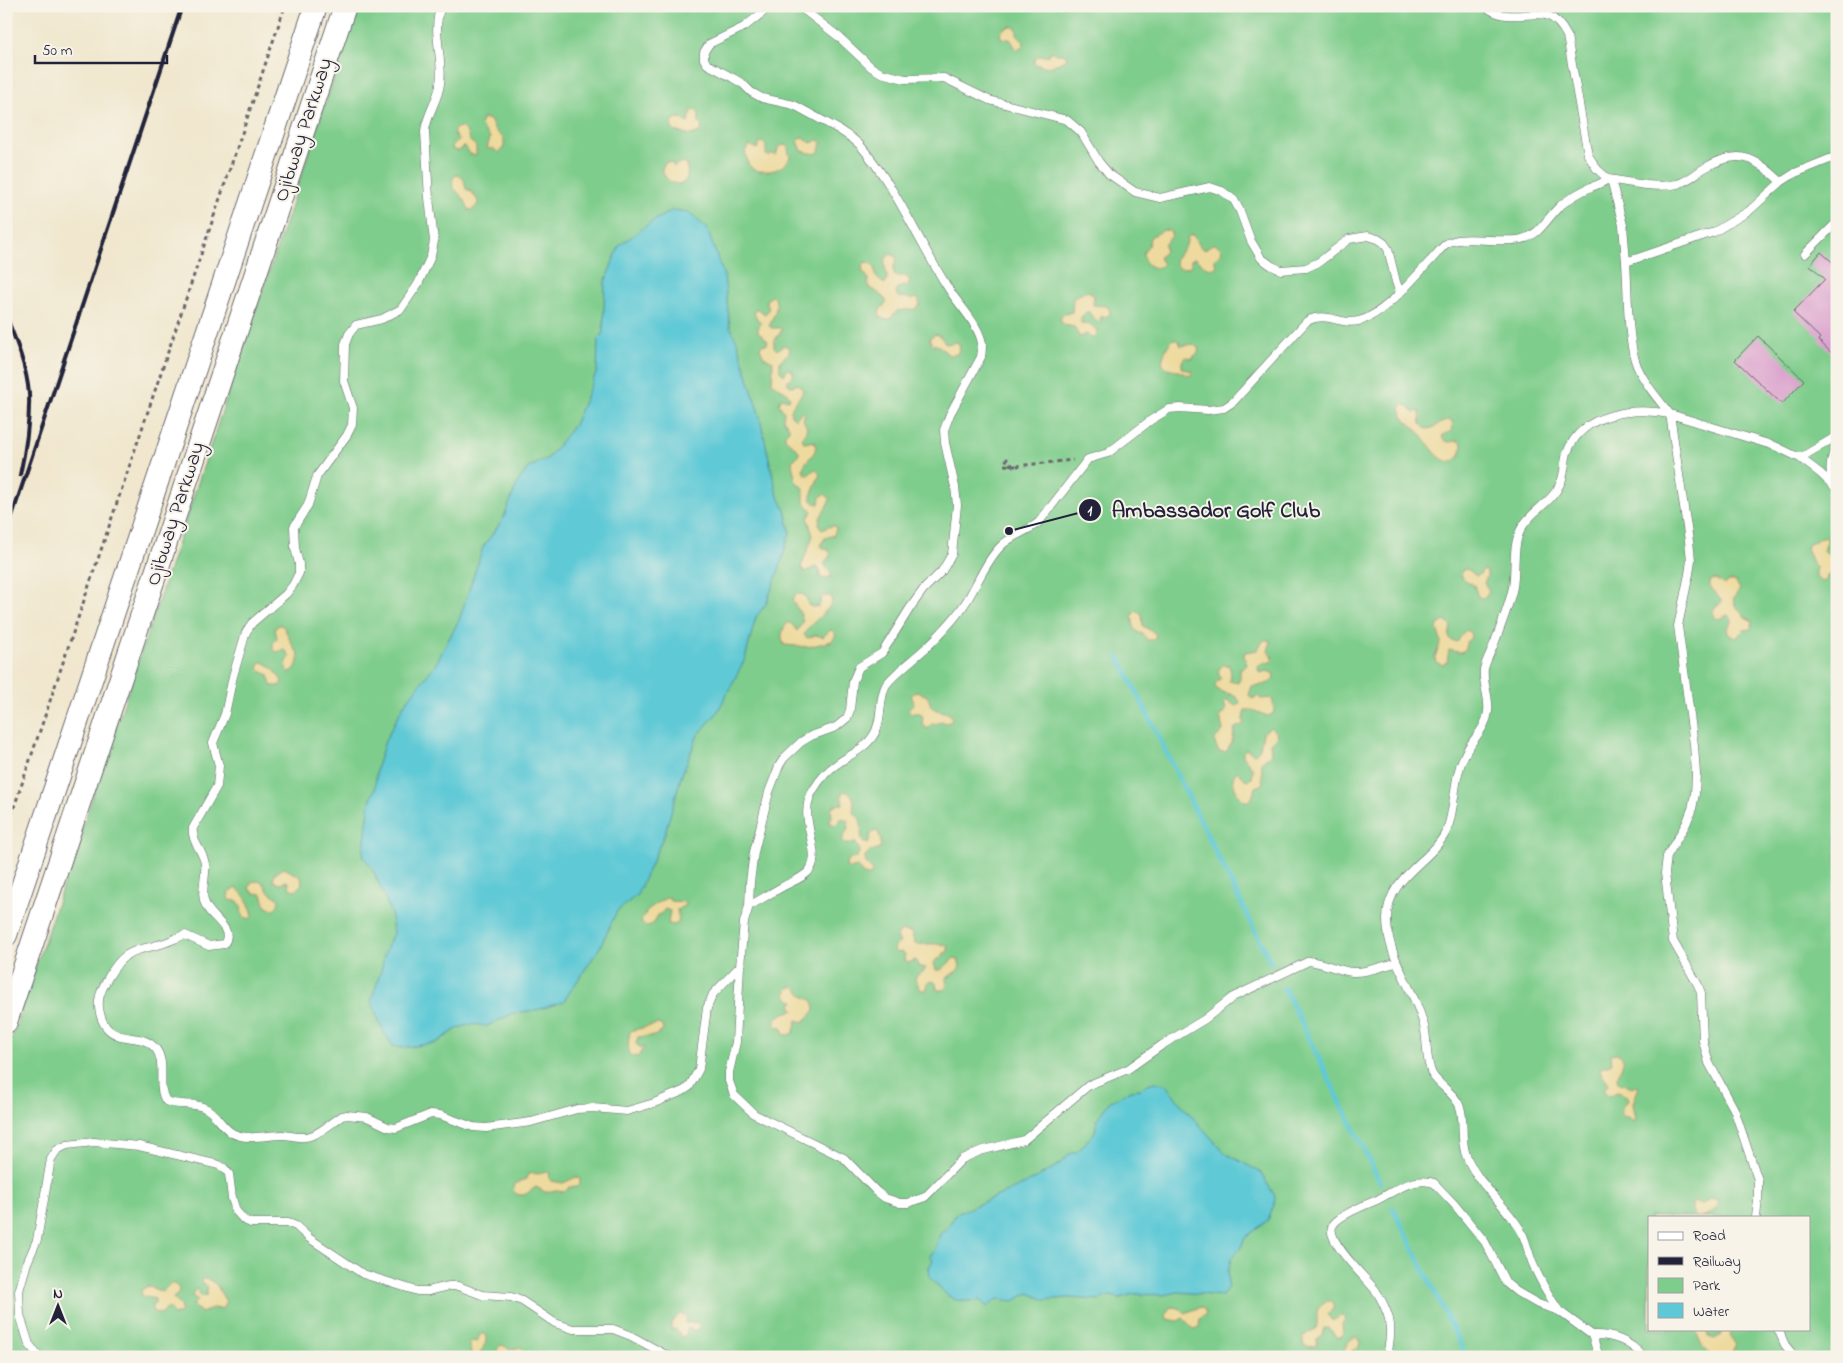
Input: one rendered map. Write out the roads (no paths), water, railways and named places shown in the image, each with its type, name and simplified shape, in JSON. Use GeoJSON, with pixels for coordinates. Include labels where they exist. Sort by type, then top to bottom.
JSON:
{"type":"FeatureCollection","features":[{"type":"Feature","properties":{"kind":"main road","name":"Ojibway Parkway"},"geometry":{"type":"LineString","coordinates":[[6,935],[316,6]]}},
{"type":"Feature","properties":{"kind":"main road","name":"Ojibway Parkway"},"geometry":{"type":"LineString","coordinates":[[6,1022],[345,6]]}},
{"type":"Feature","properties":{"kind":"lane"},"geometry":{"type":"LineString","coordinates":[[441,6],[437,18],[441,64],[440,86],[426,124],[425,132],[434,241],[431,256],[418,284],[401,309],[382,319],[356,325],[349,334],[345,344],[344,381],[353,408],[352,425],[347,435],[317,476],[308,505],[294,527],[299,573],[293,585],[286,594],[252,623],[246,632],[232,676],[225,714],[213,743],[219,766],[218,786],[193,828],[192,835],[203,856],[205,865],[204,902],[224,927],[228,935],[227,940],[224,944],[209,946],[185,935],[125,956],[117,964],[106,982],[99,999],[103,1023],[109,1030],[122,1036],[149,1041],[157,1051],[161,1063],[162,1091],[166,1101],[170,1103],[196,1104],[208,1109],[233,1134],[261,1137],[282,1135],[312,1136],[342,1116],[347,1115],[367,1117],[388,1127],[396,1128],[431,1114],[440,1115],[468,1126],[486,1128],[531,1122],[577,1109],[634,1110],[683,1091],[689,1087],[698,1069],[707,1008],[713,994],[736,975]]}},
{"type":"Feature","properties":{"kind":"lane"},"geometry":{"type":"LineString","coordinates":[[771,6],[744,28],[710,44],[704,52],[704,59],[707,64],[733,78],[762,98],[794,105],[846,134],[860,145],[900,202],[947,287],[978,332],[983,348],[981,357],[950,414],[944,430],[957,505],[952,554],[942,571],[923,590],[910,608],[882,653],[859,667],[853,681],[850,710],[847,718],[836,727],[811,736],[793,749],[784,758],[774,776],[754,852],[749,906],[744,922],[740,966],[736,975],[736,1042],[729,1072],[729,1081],[734,1095],[754,1114],[844,1158],[885,1198],[900,1203],[908,1203],[925,1197],[962,1159],[1024,1140],[1089,1085],[1128,1069],[1162,1045],[1205,1020],[1233,997],[1309,961],[1354,972],[1396,963]]}},
{"type":"Feature","properties":{"kind":"lane"},"geometry":{"type":"LineString","coordinates":[[799,6],[814,16],[881,73],[905,79],[944,78],[954,81],[989,100],[1067,120],[1081,132],[1099,162],[1109,174],[1135,192],[1160,198],[1210,187],[1222,191],[1234,200],[1257,252],[1266,262],[1281,270],[1306,268],[1318,262],[1349,239],[1368,236],[1378,239],[1388,249],[1400,292]]}},
{"type":"Feature","properties":{"kind":"lane"},"geometry":{"type":"LineString","coordinates":[[1484,6],[1507,16],[1539,13],[1549,15],[1563,28],[1567,36],[1588,155],[1608,182],[1623,225],[1632,350],[1637,366],[1649,388],[1670,414],[1685,506],[1691,560],[1678,626],[1694,745],[1696,774],[1692,809],[1686,824],[1667,856],[1665,873],[1667,897],[1673,941],[1691,971],[1701,993],[1703,1040],[1709,1063],[1734,1109],[1754,1168],[1758,1191],[1756,1216]]}},
{"type":"Feature","properties":{"kind":"lane"},"geometry":{"type":"LineString","coordinates":[[749,906],[781,887],[801,878],[809,870],[815,855],[806,816],[812,791],[828,771],[867,744],[874,736],[886,686],[948,625],[968,599],[982,571],[999,547],[1010,538],[1039,522],[1088,459],[1108,452],[1151,420],[1169,410],[1180,408],[1208,410],[1224,408],[1233,402],[1307,321],[1316,316],[1325,316],[1352,323],[1369,317],[1400,292],[1447,243],[1458,240],[1522,239],[1532,236],[1560,206],[1575,195],[1608,182],[1667,186],[1679,184],[1724,158],[1741,156],[1756,161],[1781,182]]}},
{"type":"Feature","properties":{"kind":"lane"},"geometry":{"type":"LineString","coordinates":[[1626,262],[1727,226],[1749,211],[1781,182],[1837,156]]}},
{"type":"Feature","properties":{"kind":"lane"},"geometry":{"type":"LineString","coordinates":[[1805,254],[1833,226],[1837,225]]}},
{"type":"Feature","properties":{"kind":"lane"},"geometry":{"type":"LineString","coordinates":[[1559,1311],[1545,1290],[1522,1233],[1512,1216],[1484,1185],[1473,1169],[1463,1145],[1460,1106],[1435,1078],[1429,1067],[1424,1027],[1418,1008],[1396,963],[1390,940],[1387,918],[1392,897],[1402,879],[1440,842],[1447,829],[1452,812],[1458,770],[1466,752],[1486,722],[1488,704],[1484,666],[1510,600],[1517,540],[1521,528],[1529,518],[1548,502],[1560,486],[1567,454],[1581,432],[1603,418],[1616,414],[1650,410],[1670,414],[1775,446],[1800,458],[1837,488]]}},
{"type":"Feature","properties":{"kind":"lane"},"geometry":{"type":"LineString","coordinates":[[1800,458],[1837,436]]}},
{"type":"Feature","properties":{"kind":"lane"},"geometry":{"type":"LineString","coordinates":[[1837,443],[1830,471],[1832,482],[1837,488]]}},
{"type":"Feature","properties":{"kind":"lane"},"geometry":{"type":"LineString","coordinates":[[39,1357],[29,1344],[20,1315],[19,1292],[26,1263],[37,1240],[51,1159],[57,1150],[67,1146],[94,1142],[139,1146],[219,1164],[229,1174],[232,1198],[236,1211],[244,1220],[251,1223],[296,1226],[309,1238],[363,1274],[417,1292],[428,1292],[449,1286],[458,1286],[482,1295],[511,1297],[522,1301],[555,1322],[573,1329],[613,1329],[631,1336],[670,1357]]}},
{"type":"Feature","properties":{"kind":"lane"},"geometry":{"type":"LineString","coordinates":[[1387,1357],[1390,1340],[1389,1319],[1377,1293],[1338,1246],[1332,1233],[1332,1227],[1337,1220],[1415,1181],[1434,1183],[1454,1204],[1485,1242],[1506,1283],[1517,1292],[1538,1304],[1559,1311],[1592,1334],[1610,1336],[1620,1340],[1639,1351],[1643,1357]]}},
{"type":"Feature","properties":{"kind":"lane"},"geometry":{"type":"LineString","coordinates":[[1779,1330],[1790,1352],[1795,1357]]}},
{"type":"Feature","properties":{"kind":"lane"},"geometry":{"type":"LineString","coordinates":[[1592,1334],[1599,1357]]}},
{"type":"Feature","properties":{"kind":"water"},"geometry":{"type":"Polygon","coordinates":[[[673,210],[688,212],[707,228],[724,276],[730,326],[737,341],[759,414],[777,494],[785,509],[790,532],[780,567],[766,604],[756,617],[745,659],[717,713],[698,735],[682,774],[665,833],[637,895],[617,911],[599,949],[563,1002],[536,1010],[514,1013],[487,1026],[471,1024],[457,1029],[436,1043],[400,1048],[393,1046],[385,1034],[371,1002],[384,955],[393,933],[391,914],[372,868],[363,856],[370,801],[375,788],[377,767],[385,741],[405,703],[435,665],[459,620],[483,547],[503,519],[518,482],[528,468],[548,458],[574,425],[597,371],[598,339],[603,333],[605,282],[619,246],[651,222],[673,210]]]}},
{"type":"Feature","properties":{"kind":"water"},"geometry":{"type":"Polygon","coordinates":[[[1156,1082],[1167,1085],[1179,1102],[1225,1153],[1260,1172],[1275,1196],[1274,1205],[1268,1220],[1245,1238],[1240,1249],[1231,1258],[1228,1272],[1228,1287],[1222,1296],[1179,1292],[1163,1295],[1134,1294],[1120,1298],[1110,1296],[1098,1300],[1068,1298],[1045,1300],[1029,1293],[1014,1301],[998,1299],[987,1307],[980,1300],[963,1301],[951,1298],[930,1278],[929,1267],[933,1260],[930,1256],[935,1249],[941,1232],[947,1228],[956,1214],[1025,1184],[1056,1167],[1070,1154],[1078,1151],[1095,1132],[1097,1119],[1109,1102],[1131,1090],[1141,1089],[1147,1084],[1156,1082]]]}},
{"type":"Feature","properties":{"kind":"waterway"},"geometry":{"type":"LineString","coordinates":[[1119,657],[1271,963]]}},
{"type":"Feature","properties":{"kind":"waterway"},"geometry":{"type":"LineString","coordinates":[[1284,988],[1380,1182]]}},
{"type":"Feature","properties":{"kind":"waterway"},"geometry":{"type":"LineString","coordinates":[[1393,1208],[1467,1357]]}},
{"type":"Feature","properties":{"kind":"railway"},"geometry":{"type":"LineString","coordinates":[[6,534],[182,6]]}},
{"type":"Feature","properties":{"kind":"railway"},"geometry":{"type":"LineString","coordinates":[[6,316],[23,364],[29,394],[27,434],[20,475]]}},
{"type":"Feature","properties":{"kind":"place","name":"Ambassador Golf Club"},"geometry":{"type":"Point","coordinates":[1009,531]}}]}
